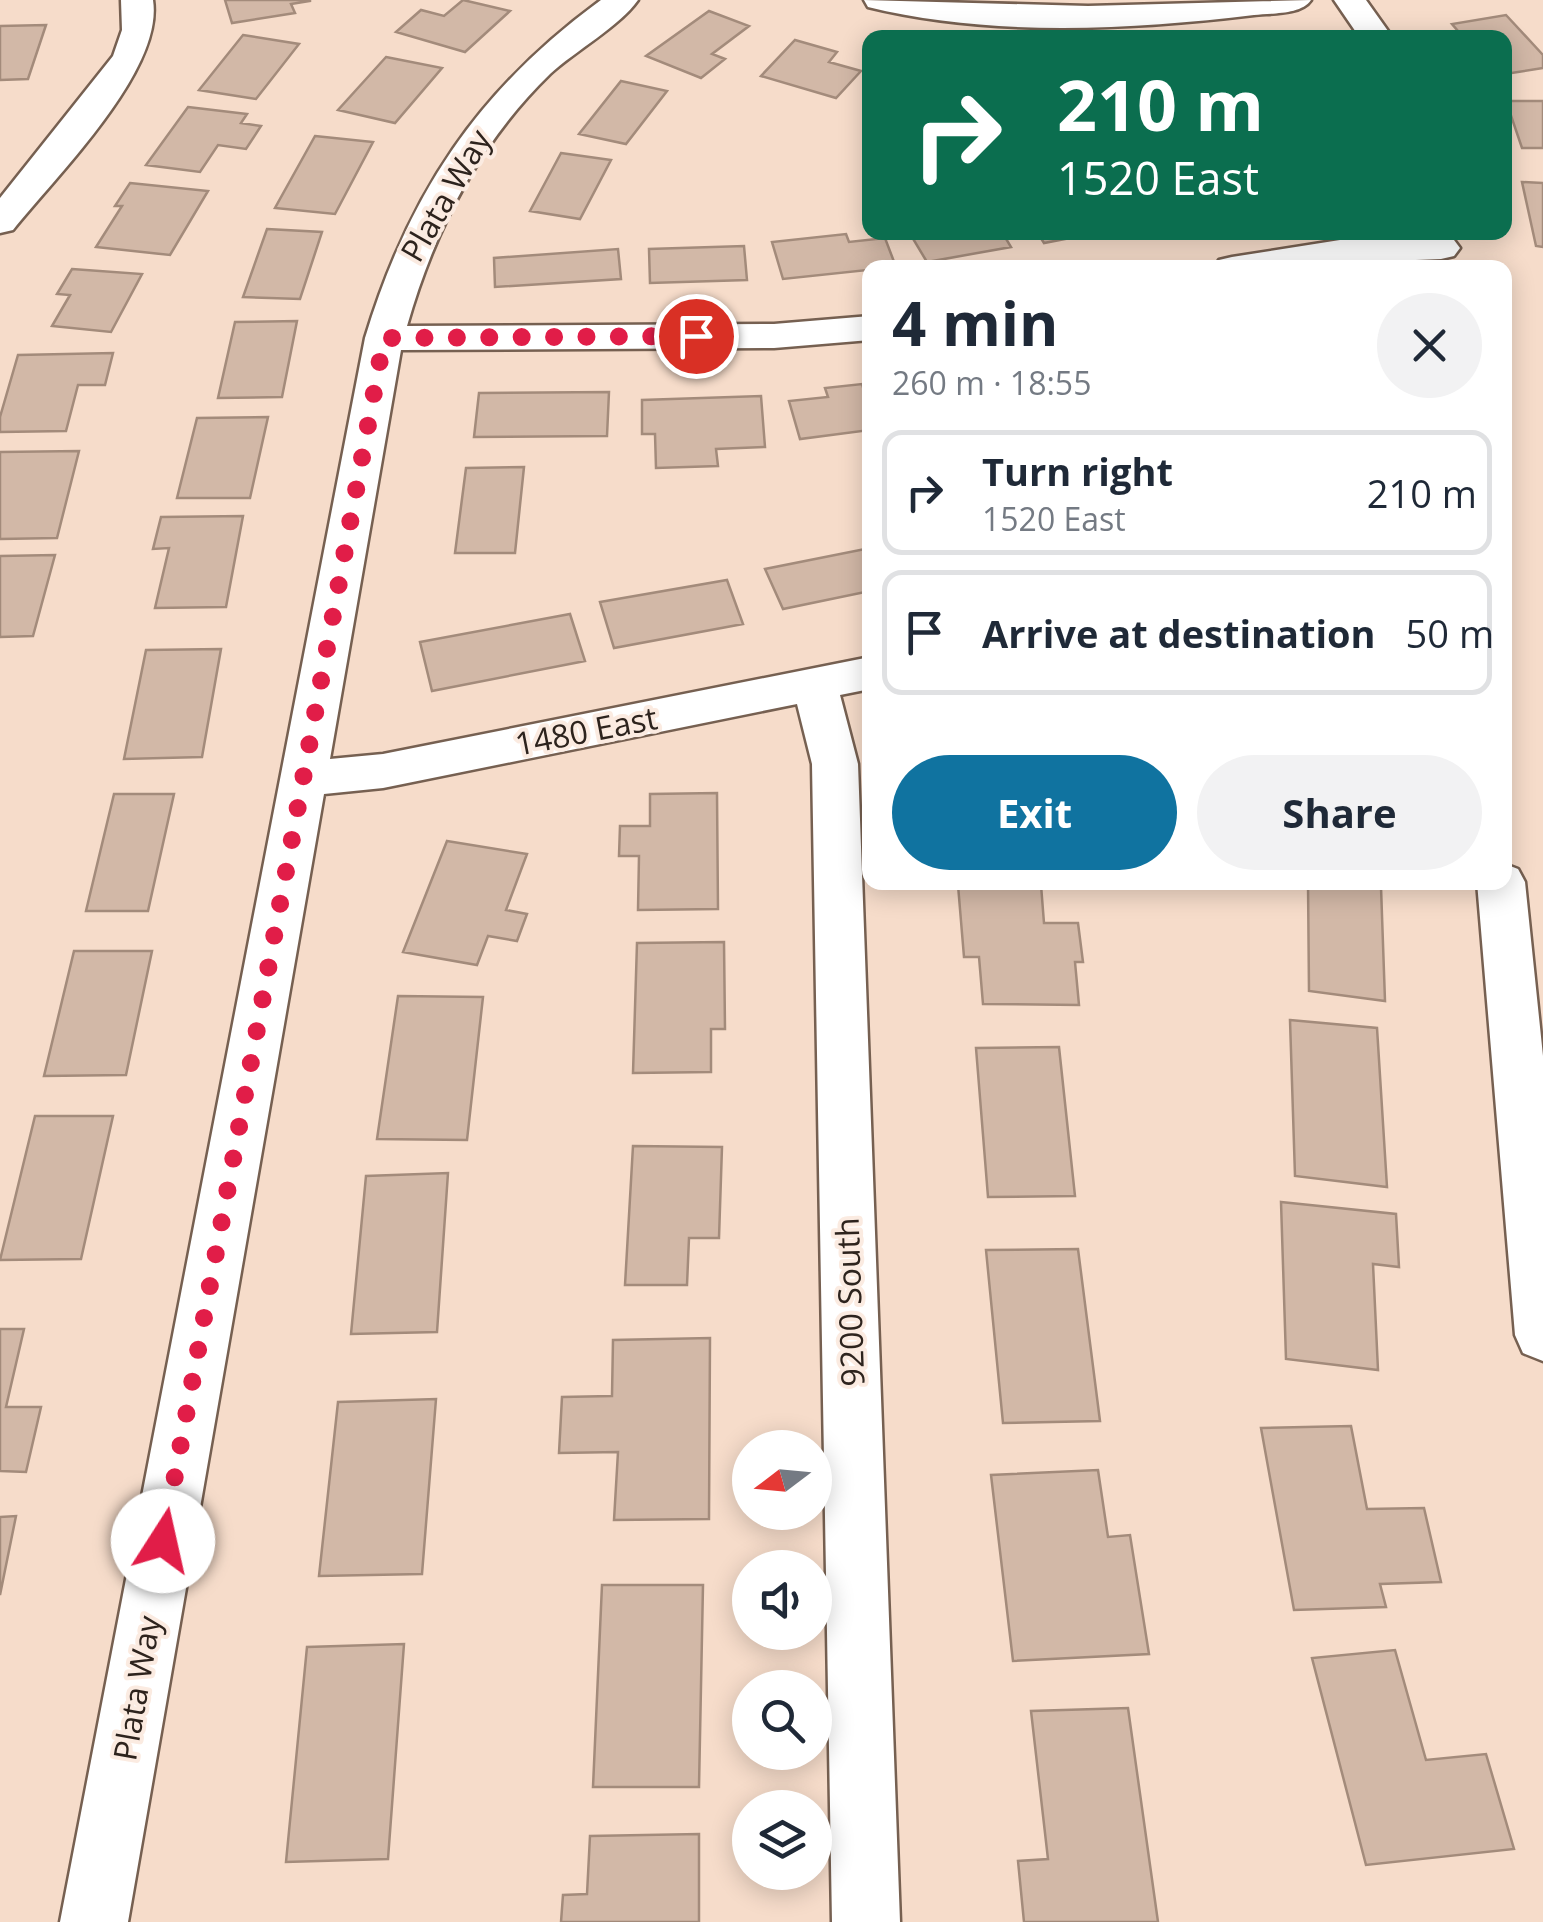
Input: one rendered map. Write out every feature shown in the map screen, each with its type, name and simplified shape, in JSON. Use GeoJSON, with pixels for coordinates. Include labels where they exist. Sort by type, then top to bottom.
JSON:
{"type":"FeatureCollection","features":[{"type":"Feature","properties":{"kind":"street"},"geometry":{"type":"LineString","coordinates":[[0,222],[128,61],[142,21],[138,0]]}},
{"type":"Feature","properties":{"kind":"street","name":"Plata Way"},"geometry":{"type":"LineString","coordinates":[[94,1922],[384,338],[400,274],[420,225],[484,124],[537,66],[622,0]]}},
{"type":"Feature","properties":{"kind":"street"},"geometry":{"type":"LineString","coordinates":[[880,0],[994,14],[1076,17],[1156,15],[1295,0]]}},
{"type":"Feature","properties":{"kind":"street"},"geometry":{"type":"LineString","coordinates":[[1350,0],[1371,30]]}},
{"type":"Feature","properties":{"kind":"street"},"geometry":{"type":"LineString","coordinates":[[1283,260],[1359,248],[1442,249]]}},
{"type":"Feature","properties":{"kind":"street"},"geometry":{"type":"LineString","coordinates":[[384,338],[774,336],[862,329]]}},
{"type":"Feature","properties":{"kind":"street","name":"1480 East"},"geometry":{"type":"LineString","coordinates":[[302,780],[383,772],[862,675]]}},
{"type":"Feature","properties":{"kind":"street","name":"9200 South"},"geometry":{"type":"LineString","coordinates":[[814,684],[835,764],[866,1922]]}},
{"type":"Feature","properties":{"kind":"street"},"geometry":{"type":"LineString","coordinates":[[1502,890],[1543,1335]]}},
{"type":"Feature","properties":{"kind":"building"},"geometry":{"type":"Polygon","coordinates":[[[225,0],[310,1],[291,4],[295,13],[232,23],[225,0]]]}},
{"type":"Feature","properties":{"kind":"building"},"geometry":{"type":"Polygon","coordinates":[[[463,0],[510,11],[465,52],[396,32],[421,10],[444,16],[463,0]]]}},
{"type":"Feature","properties":{"kind":"building"},"geometry":{"type":"Polygon","coordinates":[[[709,11],[749,26],[712,54],[725,59],[701,78],[646,56],[709,11]]]}},
{"type":"Feature","properties":{"kind":"building"},"geometry":{"type":"Polygon","coordinates":[[[1506,15],[1543,55],[1543,68],[1512,73],[1512,30],[1457,30],[1452,24],[1506,15]]]}},
{"type":"Feature","properties":{"kind":"building"},"geometry":{"type":"Polygon","coordinates":[[[46,25],[28,79],[0,80],[0,26],[46,25]]]}},
{"type":"Feature","properties":{"kind":"building"},"geometry":{"type":"Polygon","coordinates":[[[243,35],[299,44],[256,99],[199,90],[243,35]]]}},
{"type":"Feature","properties":{"kind":"building"},"geometry":{"type":"Polygon","coordinates":[[[795,40],[837,52],[829,62],[861,71],[836,98],[761,76],[795,40]]]}},
{"type":"Feature","properties":{"kind":"building"},"geometry":{"type":"Polygon","coordinates":[[[386,57],[442,68],[395,123],[338,110],[386,57]]]}},
{"type":"Feature","properties":{"kind":"building"},"geometry":{"type":"Polygon","coordinates":[[[621,81],[667,91],[626,144],[579,134],[621,81]]]}},
{"type":"Feature","properties":{"kind":"building"},"geometry":{"type":"Polygon","coordinates":[[[1512,101],[1543,101],[1543,148],[1522,148],[1512,119],[1512,101]]]}},
{"type":"Feature","properties":{"kind":"building"},"geometry":{"type":"Polygon","coordinates":[[[188,107],[247,114],[241,123],[261,126],[246,149],[218,145],[200,172],[146,165],[188,107]]]}},
{"type":"Feature","properties":{"kind":"building"},"geometry":{"type":"Polygon","coordinates":[[[315,136],[373,142],[335,214],[275,208],[315,136]]]}},
{"type":"Feature","properties":{"kind":"building"},"geometry":{"type":"Polygon","coordinates":[[[561,153],[611,160],[580,219],[530,211],[561,153]]]}},
{"type":"Feature","properties":{"kind":"building"},"geometry":{"type":"Polygon","coordinates":[[[1522,182],[1543,183],[1543,247],[1536,246],[1522,182]]]}},
{"type":"Feature","properties":{"kind":"building"},"geometry":{"type":"Polygon","coordinates":[[[130,183],[208,191],[170,255],[96,247],[122,206],[115,206],[130,183]]]}},
{"type":"Feature","properties":{"kind":"building"},"geometry":{"type":"Polygon","coordinates":[[[267,229],[322,232],[300,299],[243,297],[267,229]]]}},
{"type":"Feature","properties":{"kind":"building"},"geometry":{"type":"Polygon","coordinates":[[[846,234],[849,242],[886,240],[893,260],[862,260],[862,271],[783,279],[772,242],[846,234]]]}},
{"type":"Feature","properties":{"kind":"building"},"geometry":{"type":"Polygon","coordinates":[[[914,240],[1007,240],[1011,247],[938,260],[926,260],[914,240]]]}},
{"type":"Feature","properties":{"kind":"building"},"geometry":{"type":"Polygon","coordinates":[[[744,246],[747,280],[650,283],[649,249],[744,246]]]}},
{"type":"Feature","properties":{"kind":"building"},"geometry":{"type":"Polygon","coordinates":[[[618,249],[621,279],[495,287],[494,258],[618,249]]]}},
{"type":"Feature","properties":{"kind":"building"},"geometry":{"type":"Polygon","coordinates":[[[72,269],[142,274],[111,332],[52,326],[70,295],[57,294],[72,269]]]}},
{"type":"Feature","properties":{"kind":"building"},"geometry":{"type":"Polygon","coordinates":[[[297,321],[282,397],[218,398],[235,322],[297,321]]]}},
{"type":"Feature","properties":{"kind":"building"},"geometry":{"type":"Polygon","coordinates":[[[113,353],[105,385],[78,385],[66,431],[0,432],[0,417],[18,355],[113,353]]]}},
{"type":"Feature","properties":{"kind":"building"},"geometry":{"type":"Polygon","coordinates":[[[862,384],[862,431],[800,439],[789,401],[828,397],[825,388],[862,384]]]}},
{"type":"Feature","properties":{"kind":"building"},"geometry":{"type":"Polygon","coordinates":[[[609,392],[607,436],[474,437],[479,393],[609,392]]]}},
{"type":"Feature","properties":{"kind":"building"},"geometry":{"type":"Polygon","coordinates":[[[761,396],[765,447],[716,449],[718,466],[656,468],[655,434],[642,434],[642,400],[761,396]]]}},
{"type":"Feature","properties":{"kind":"building"},"geometry":{"type":"Polygon","coordinates":[[[268,417],[250,498],[177,498],[197,418],[268,417]]]}},
{"type":"Feature","properties":{"kind":"building"},"geometry":{"type":"Polygon","coordinates":[[[79,451],[57,538],[0,539],[0,452],[79,451]]]}},
{"type":"Feature","properties":{"kind":"building"},"geometry":{"type":"Polygon","coordinates":[[[524,467],[515,553],[455,553],[466,468],[524,467]]]}},
{"type":"Feature","properties":{"kind":"building"},"geometry":{"type":"Polygon","coordinates":[[[243,516],[226,607],[155,608],[169,548],[153,549],[161,517],[243,516]]]}},
{"type":"Feature","properties":{"kind":"building"},"geometry":{"type":"Polygon","coordinates":[[[862,550],[862,593],[783,609],[765,569],[862,550]]]}},
{"type":"Feature","properties":{"kind":"building"},"geometry":{"type":"Polygon","coordinates":[[[55,555],[33,636],[0,637],[0,556],[55,555]]]}},
{"type":"Feature","properties":{"kind":"building"},"geometry":{"type":"Polygon","coordinates":[[[727,580],[743,624],[614,648],[600,602],[727,580]]]}},
{"type":"Feature","properties":{"kind":"building"},"geometry":{"type":"Polygon","coordinates":[[[570,614],[585,661],[432,691],[420,642],[570,614]]]}},
{"type":"Feature","properties":{"kind":"building"},"geometry":{"type":"Polygon","coordinates":[[[221,649],[202,757],[124,759],[146,650],[221,649]]]}},
{"type":"Feature","properties":{"kind":"building"},"geometry":{"type":"Polygon","coordinates":[[[717,793],[718,909],[638,910],[639,856],[619,856],[620,826],[650,826],[650,794],[717,793]]]}},
{"type":"Feature","properties":{"kind":"building"},"geometry":{"type":"Polygon","coordinates":[[[114,794],[174,794],[148,911],[86,911],[114,794]]]}},
{"type":"Feature","properties":{"kind":"building"},"geometry":{"type":"Polygon","coordinates":[[[447,841],[527,854],[506,910],[527,914],[517,941],[488,936],[477,965],[403,952],[447,841]]]}},
{"type":"Feature","properties":{"kind":"building"},"geometry":{"type":"Polygon","coordinates":[[[958,890],[1041,890],[1044,923],[1078,923],[1083,962],[1075,962],[1079,1005],[983,1004],[979,957],[964,957],[958,890]]]}},
{"type":"Feature","properties":{"kind":"building"},"geometry":{"type":"Polygon","coordinates":[[[1308,890],[1381,890],[1385,1001],[1309,991],[1308,890]]]}},
{"type":"Feature","properties":{"kind":"building"},"geometry":{"type":"Polygon","coordinates":[[[724,942],[725,1029],[711,1029],[711,1072],[633,1073],[637,943],[724,942]]]}},
{"type":"Feature","properties":{"kind":"building"},"geometry":{"type":"Polygon","coordinates":[[[74,951],[152,951],[126,1075],[44,1076],[74,951]]]}},
{"type":"Feature","properties":{"kind":"building"},"geometry":{"type":"Polygon","coordinates":[[[398,996],[483,997],[467,1140],[377,1139],[398,996]]]}},
{"type":"Feature","properties":{"kind":"building"},"geometry":{"type":"Polygon","coordinates":[[[1290,1020],[1377,1028],[1387,1187],[1295,1176],[1290,1020]]]}},
{"type":"Feature","properties":{"kind":"building"},"geometry":{"type":"Polygon","coordinates":[[[1059,1047],[1075,1196],[988,1197],[976,1048],[1059,1047]]]}},
{"type":"Feature","properties":{"kind":"building"},"geometry":{"type":"Polygon","coordinates":[[[35,1116],[113,1116],[81,1259],[0,1260],[35,1116]]]}},
{"type":"Feature","properties":{"kind":"building"},"geometry":{"type":"Polygon","coordinates":[[[633,1146],[722,1147],[719,1238],[689,1238],[687,1285],[625,1285],[633,1146]]]}},
{"type":"Feature","properties":{"kind":"building"},"geometry":{"type":"Polygon","coordinates":[[[448,1173],[437,1332],[351,1334],[366,1176],[448,1173]]]}},
{"type":"Feature","properties":{"kind":"building"},"geometry":{"type":"Polygon","coordinates":[[[1281,1202],[1396,1214],[1399,1267],[1373,1264],[1378,1370],[1286,1359],[1281,1202]]]}},
{"type":"Feature","properties":{"kind":"building"},"geometry":{"type":"Polygon","coordinates":[[[1078,1249],[1100,1421],[1003,1423],[986,1250],[1078,1249]]]}},
{"type":"Feature","properties":{"kind":"building"},"geometry":{"type":"Polygon","coordinates":[[[0,1329],[24,1329],[6,1407],[41,1407],[26,1472],[0,1471],[0,1329]]]}},
{"type":"Feature","properties":{"kind":"building"},"geometry":{"type":"Polygon","coordinates":[[[710,1338],[709,1519],[614,1520],[618,1452],[559,1453],[562,1397],[612,1396],[613,1340],[710,1338]]]}},
{"type":"Feature","properties":{"kind":"building"},"geometry":{"type":"Polygon","coordinates":[[[436,1399],[422,1574],[319,1576],[338,1402],[436,1399]]]}},
{"type":"Feature","properties":{"kind":"building"},"geometry":{"type":"Polygon","coordinates":[[[1351,1426],[1367,1509],[1424,1508],[1441,1582],[1380,1584],[1386,1607],[1294,1610],[1261,1428],[1351,1426]]]}},
{"type":"Feature","properties":{"kind":"building"},"geometry":{"type":"Polygon","coordinates":[[[1098,1470],[1108,1537],[1130,1535],[1149,1654],[1013,1661],[991,1475],[1098,1470]]]}},
{"type":"Feature","properties":{"kind":"building"},"geometry":{"type":"Polygon","coordinates":[[[16,1516],[0,1595],[0,1517],[16,1516]]]}},
{"type":"Feature","properties":{"kind":"building"},"geometry":{"type":"Polygon","coordinates":[[[602,1585],[703,1585],[699,1787],[593,1787],[602,1585]]]}},
{"type":"Feature","properties":{"kind":"building"},"geometry":{"type":"Polygon","coordinates":[[[404,1644],[388,1859],[286,1862],[307,1647],[404,1644]]]}},
{"type":"Feature","properties":{"kind":"building"},"geometry":{"type":"Polygon","coordinates":[[[1395,1650],[1426,1760],[1486,1754],[1514,1849],[1366,1865],[1312,1658],[1395,1650]]]}},
{"type":"Feature","properties":{"kind":"building"},"geometry":{"type":"Polygon","coordinates":[[[1128,1708],[1158,1922],[1024,1922],[1018,1861],[1048,1859],[1031,1711],[1128,1708]]]}},
{"type":"Feature","properties":{"kind":"building"},"geometry":{"type":"Polygon","coordinates":[[[699,1834],[699,1922],[561,1922],[563,1895],[587,1894],[590,1836],[699,1834]]]}},
{"type":"Feature","properties":{"kind":"route"},"geometry":{"type":"LineString","coordinates":[[163,1541],[384,338],[696,336]]}}]}
